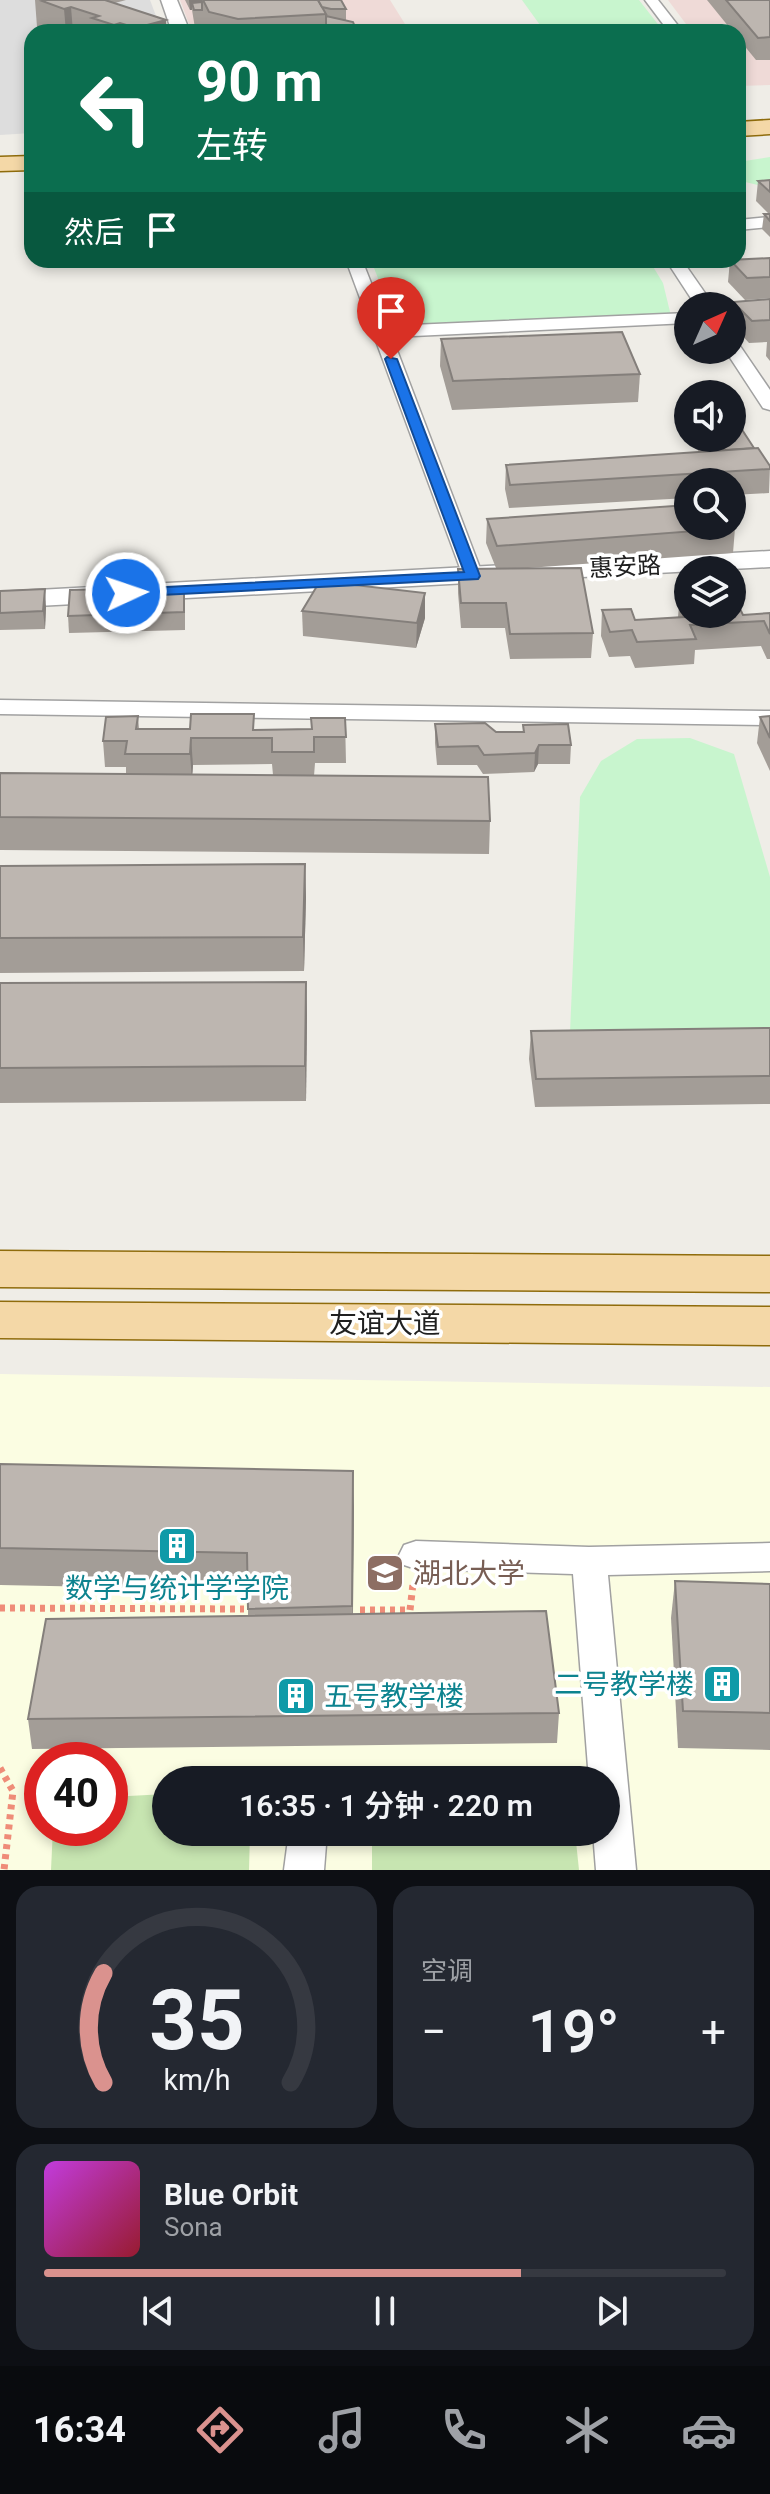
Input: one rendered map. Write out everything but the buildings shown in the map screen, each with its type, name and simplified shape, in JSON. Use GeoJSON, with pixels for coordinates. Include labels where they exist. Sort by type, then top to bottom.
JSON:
{"type":"FeatureCollection","features":[{"type":"Feature","properties":{"kind":"main road"},"geometry":{"type":"LineString","coordinates":[[746,112],[770,111]]}},
{"type":"Feature","properties":{"kind":"main road"},"geometry":{"type":"LineString","coordinates":[[746,128],[770,127]]}},
{"type":"Feature","properties":{"kind":"main road"},"geometry":{"type":"LineString","coordinates":[[0,155],[24,154]]}},
{"type":"Feature","properties":{"kind":"main road"},"geometry":{"type":"LineString","coordinates":[[0,164],[24,163]]}},
{"type":"Feature","properties":{"kind":"main road","name":"友谊大道"},"geometry":{"type":"LineString","coordinates":[[0,1269],[770,1274]]}},
{"type":"Feature","properties":{"kind":"main road","name":"友谊大道"},"geometry":{"type":"LineString","coordinates":[[0,1320],[770,1326]]}},
{"type":"Feature","properties":{"kind":"street"},"geometry":{"type":"LineString","coordinates":[[169,0],[178,24]]}},
{"type":"Feature","properties":{"kind":"street"},"geometry":{"type":"LineString","coordinates":[[651,0],[670,24]]}},
{"type":"Feature","properties":{"kind":"street"},"geometry":{"type":"LineString","coordinates":[[746,224],[770,222]]}},
{"type":"Feature","properties":{"kind":"street"},"geometry":{"type":"LineString","coordinates":[[357,268],[473,576]]}},
{"type":"Feature","properties":{"kind":"street"},"geometry":{"type":"LineString","coordinates":[[679,268],[696,292]]}},
{"type":"Feature","properties":{"kind":"street"},"geometry":{"type":"LineString","coordinates":[[381,332],[674,319]]}},
{"type":"Feature","properties":{"kind":"street"},"geometry":{"type":"LineString","coordinates":[[743,364],[770,404]]}},
{"type":"Feature","properties":{"kind":"street","name":"惠安路"},"geometry":{"type":"LineString","coordinates":[[0,600],[770,559]]}},
{"type":"Feature","properties":{"kind":"street"},"geometry":{"type":"LineString","coordinates":[[0,707],[770,718]]}},
{"type":"Feature","properties":{"kind":"street"},"geometry":{"type":"LineString","coordinates":[[416,1555],[589,1561],[770,1557]]}},
{"type":"Feature","properties":{"kind":"street"},"geometry":{"type":"LineString","coordinates":[[589,1561],[616,1870]]}},
{"type":"Feature","properties":{"kind":"street"},"geometry":{"type":"LineString","coordinates":[[304,1870],[307,1846]]}},
{"type":"Feature","properties":{"kind":"path"},"geometry":{"type":"LineString","coordinates":[[360,1610],[410,1610],[416,1555]]}},
{"type":"Feature","properties":{"kind":"path"},"geometry":{"type":"LineString","coordinates":[[0,1608],[244,1609]]}},
{"type":"Feature","properties":{"kind":"path"},"geometry":{"type":"LineString","coordinates":[[0,1768],[13,1791],[4,1870]]}},
{"type":"Feature","properties":{"kind":"shaded area"},"geometry":{"type":"Polygon","coordinates":[[[0,0],[150,0],[159,24],[24,24],[24,134],[0,135],[0,0]]]}},
{"type":"Feature","properties":{"kind":"shaded area"},"geometry":{"type":"Polygon","coordinates":[[[180,0],[390,0],[405,24],[189,24],[180,0]]]}},
{"type":"Feature","properties":{"kind":"shaded area"},"geometry":{"type":"Polygon","coordinates":[[[668,0],[770,0],[770,85],[746,86],[746,24],[686,24],[668,0]]]}},
{"type":"Feature","properties":{"kind":"shaded area","name":"湖北大学"},"geometry":{"type":"Polygon","coordinates":[[[0,1374],[770,1387],[770,1870],[0,1870],[0,1374]]]}},
{"type":"Feature","properties":{"kind":"green space"},"geometry":{"type":"Polygon","coordinates":[[[522,0],[639,0],[658,24],[539,24],[522,0]]]}},
{"type":"Feature","properties":{"kind":"green space"},"geometry":{"type":"Polygon","coordinates":[[[770,157],[770,188],[746,182],[746,161],[770,157]]]}},
{"type":"Feature","properties":{"kind":"green space"},"geometry":{"type":"Polygon","coordinates":[[[374,268],[654,268],[663,283],[671,316],[397,328],[374,268]]]}},
{"type":"Feature","properties":{"kind":"green space"},"geometry":{"type":"Polygon","coordinates":[[[690,738],[734,754],[770,877],[770,1030],[570,1033],[580,797],[601,761],[637,739],[690,738]]]}},
{"type":"Feature","properties":{"kind":"green space"},"geometry":{"type":"Polygon","coordinates":[[[152,1795],[152,1846],[250,1846],[249,1870],[51,1870],[52,1846],[128,1846],[128,1796],[152,1795]]]}},
{"type":"Feature","properties":{"kind":"green space"},"geometry":{"type":"Polygon","coordinates":[[[372,1846],[576,1846],[579,1870],[372,1870],[372,1846]]]}},
{"type":"Feature","properties":{"kind":"place","name":"数学与统计学学院"},"geometry":{"type":"Point","coordinates":[177,1546]}},
{"type":"Feature","properties":{"kind":"place","name":"湖北大学"},"geometry":{"type":"Point","coordinates":[385,1573]}},
{"type":"Feature","properties":{"kind":"place","name":"二号教学楼"},"geometry":{"type":"Point","coordinates":[722,1684]}},
{"type":"Feature","properties":{"kind":"place","name":"五号教学楼"},"geometry":{"type":"Point","coordinates":[296,1696]}},
{"type":"Feature","properties":{"kind":"route"},"geometry":{"type":"LineString","coordinates":[[126,593],[473,576],[391,359]]}}]}
